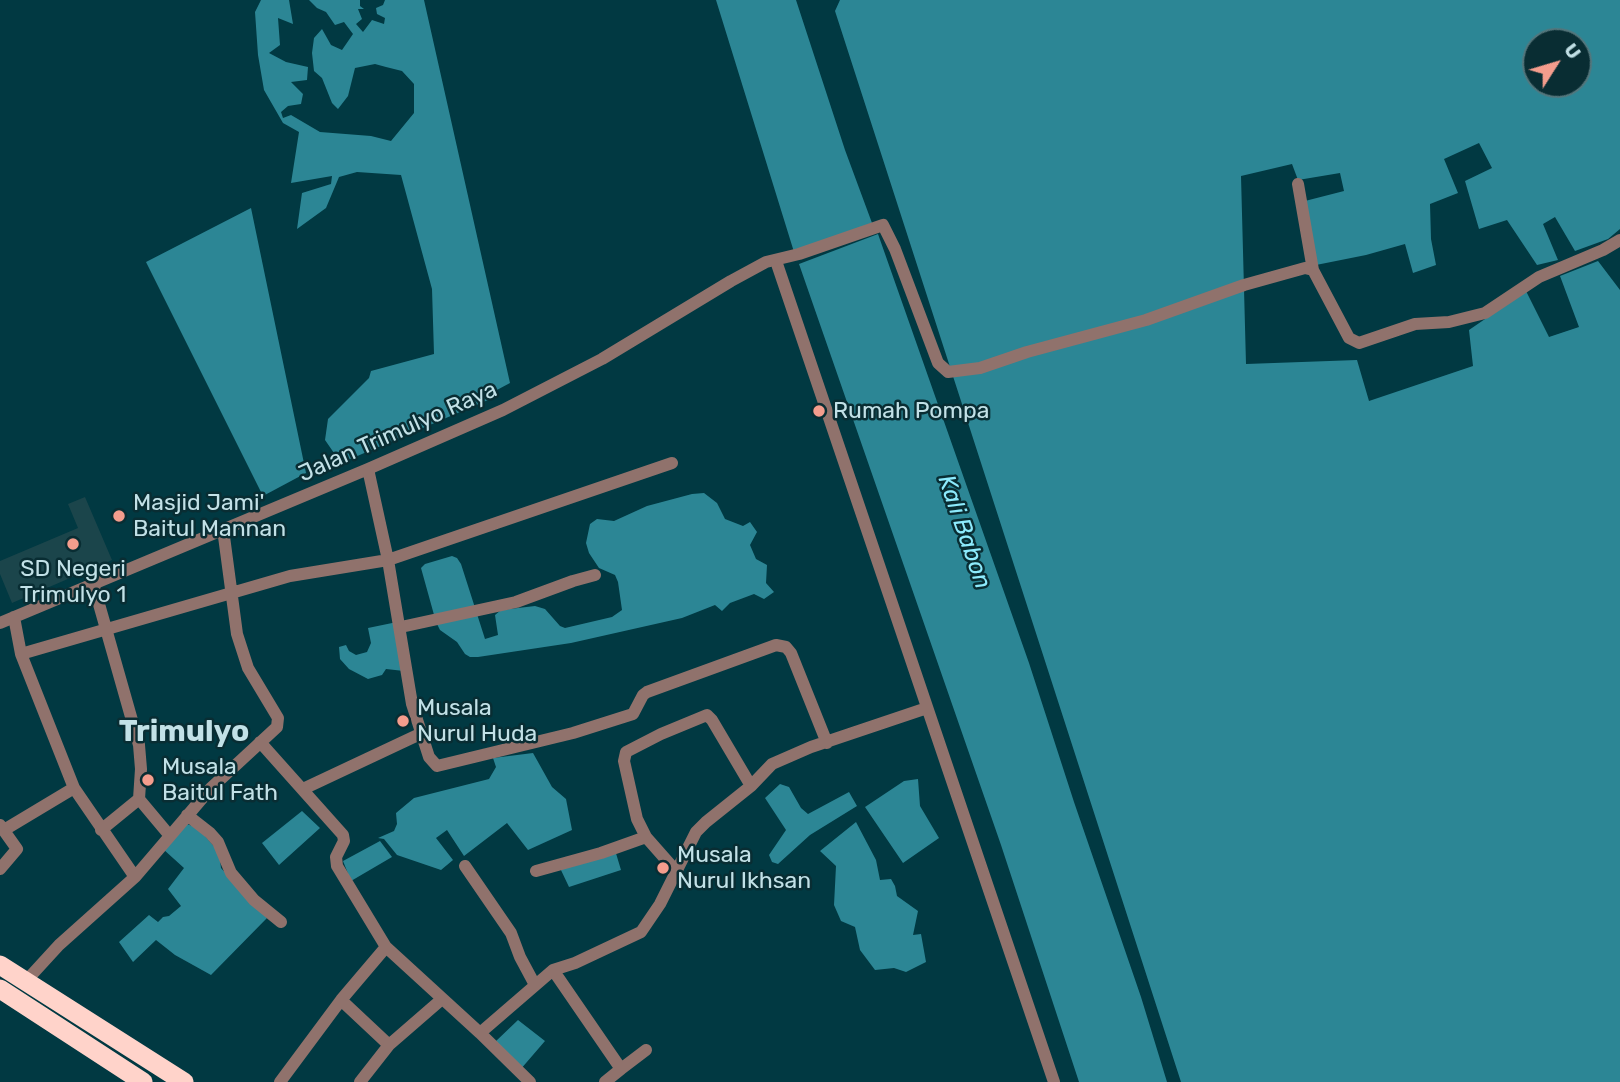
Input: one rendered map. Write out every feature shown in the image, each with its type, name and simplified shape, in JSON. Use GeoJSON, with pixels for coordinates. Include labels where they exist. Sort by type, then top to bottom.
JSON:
{"type":"FeatureCollection","features":[{"type":"Feature","properties":{"kind":"highway"},"geometry":{"type":"LineString","coordinates":[[0,965],[184,1082]]}},
{"type":"Feature","properties":{"kind":"highway"},"geometry":{"type":"LineString","coordinates":[[0,990],[143,1082]]}},
{"type":"Feature","properties":{"kind":"street"},"geometry":{"type":"LineString","coordinates":[[1298,184],[1313,270],[1349,338],[1359,343],[1415,324],[1450,323],[1485,313],[1539,277],[1620,240]]}},
{"type":"Feature","properties":{"kind":"street","name":"Jalan Trimulyo Raya"},"geometry":{"type":"LineString","coordinates":[[0,623],[503,410],[602,359],[766,262],[799,254],[883,225],[895,249],[938,363],[948,372],[979,368],[1027,352],[1146,320],[1244,285],[1305,268],[1313,270]]}},
{"type":"Feature","properties":{"kind":"street"},"geometry":{"type":"LineString","coordinates":[[776,261],[1054,1082]]}},
{"type":"Feature","properties":{"kind":"street"},"geometry":{"type":"LineString","coordinates":[[21,654],[231,591],[290,576],[388,560],[672,463]]}},
{"type":"Feature","properties":{"kind":"street"},"geometry":{"type":"LineString","coordinates":[[368,469],[401,627],[412,704],[432,763],[437,766],[573,733],[633,714],[647,692],[767,647],[781,645],[791,653],[827,743]]}},
{"type":"Feature","properties":{"kind":"street"},"geometry":{"type":"LineString","coordinates":[[26,981],[60,945],[135,877],[187,815],[277,727],[278,718],[243,656],[237,634],[223,529]]}},
{"type":"Feature","properties":{"kind":"street"},"geometry":{"type":"LineString","coordinates":[[401,627],[516,602],[573,580],[595,575]]}},
{"type":"Feature","properties":{"kind":"street"},"geometry":{"type":"LineString","coordinates":[[93,583],[139,745],[139,799],[170,836]]}},
{"type":"Feature","properties":{"kind":"street"},"geometry":{"type":"LineString","coordinates":[[14,617],[21,654],[74,788],[135,877]]}},
{"type":"Feature","properties":{"kind":"street"},"geometry":{"type":"LineString","coordinates":[[480,1033],[553,970],[575,963],[640,932],[660,904],[700,827],[751,786],[766,768],[777,761],[927,708]]}},
{"type":"Feature","properties":{"kind":"street"},"geometry":{"type":"LineString","coordinates":[[676,871],[646,837],[637,819],[624,755],[628,750],[707,715],[751,786]]}},
{"type":"Feature","properties":{"kind":"street"},"geometry":{"type":"LineString","coordinates":[[303,789],[421,734]]}},
{"type":"Feature","properties":{"kind":"street"},"geometry":{"type":"LineString","coordinates":[[260,742],[343,835],[344,841],[336,857],[337,866],[386,947],[530,1082]]}},
{"type":"Feature","properties":{"kind":"street"},"geometry":{"type":"LineString","coordinates":[[0,869],[17,851],[2,827],[74,788]]}},
{"type":"Feature","properties":{"kind":"street"},"geometry":{"type":"LineString","coordinates":[[102,830],[139,799]]}},
{"type":"Feature","properties":{"kind":"street"},"geometry":{"type":"LineString","coordinates":[[187,815],[218,842],[225,856],[225,864],[238,882],[254,900],[281,922]]}},
{"type":"Feature","properties":{"kind":"street"},"geometry":{"type":"LineString","coordinates":[[536,871],[646,837]]}},
{"type":"Feature","properties":{"kind":"street"},"geometry":{"type":"LineString","coordinates":[[465,866],[511,933],[535,985]]}},
{"type":"Feature","properties":{"kind":"street"},"geometry":{"type":"LineString","coordinates":[[281,1082],[341,1000],[386,947]]}},
{"type":"Feature","properties":{"kind":"street"},"geometry":{"type":"LineString","coordinates":[[553,970],[621,1069]]}},
{"type":"Feature","properties":{"kind":"street"},"geometry":{"type":"LineString","coordinates":[[360,1082],[389,1045],[442,999]]}},
{"type":"Feature","properties":{"kind":"street"},"geometry":{"type":"LineString","coordinates":[[341,1000],[389,1045]]}},
{"type":"Feature","properties":{"kind":"street"},"geometry":{"type":"LineString","coordinates":[[605,1082],[646,1050]]}},
{"type":"Feature","properties":{"kind":"shaded area","name":"SD Negeri Trimulyo 1"},"geometry":{"type":"Polygon","coordinates":[[[85,497],[112,560],[12,603],[0,574],[0,561],[78,528],[68,504],[85,497]]]}},
{"type":"Feature","properties":{"kind":"water"},"geometry":{"type":"Polygon","coordinates":[[[261,0],[289,0],[293,24],[278,18],[280,45],[269,53],[286,62],[308,67],[307,80],[291,82],[303,94],[301,104],[288,106],[281,112],[283,118],[291,115],[320,132],[371,136],[391,141],[414,113],[414,84],[402,71],[375,64],[355,68],[348,96],[338,109],[332,103],[322,78],[314,71],[314,38],[322,29],[331,45],[342,50],[353,34],[344,22],[335,25],[326,12],[309,0],[360,0],[360,6],[364,9],[358,9],[362,19],[356,24],[363,32],[372,20],[384,24],[385,18],[377,14],[376,8],[383,5],[385,0],[424,0],[510,383],[495,391],[495,397],[341,463],[345,453],[334,453],[325,440],[328,419],[369,378],[371,371],[434,354],[432,289],[401,175],[357,172],[339,177],[326,208],[297,229],[302,193],[331,184],[332,176],[291,183],[299,132],[283,123],[264,90],[255,12],[261,0]]]}},
{"type":"Feature","properties":{"kind":"water"},"geometry":{"type":"Polygon","coordinates":[[[716,0],[796,0],[872,223],[794,252],[716,0]]]}},
{"type":"Feature","properties":{"kind":"water"},"geometry":{"type":"Polygon","coordinates":[[[840,0],[1620,0],[1620,229],[1608,239],[1575,251],[1555,217],[1543,224],[1558,260],[1537,265],[1507,220],[1479,229],[1465,181],[1492,168],[1479,143],[1444,159],[1458,193],[1430,204],[1431,239],[1436,265],[1413,273],[1405,244],[1316,265],[1305,201],[1344,191],[1340,173],[1298,180],[1292,164],[1241,176],[1246,364],[1357,360],[1369,401],[1473,366],[1469,330],[1526,291],[1549,337],[1579,327],[1560,276],[1598,261],[1620,290],[1620,1082],[1181,1082],[835,11],[840,0]]]}},
{"type":"Feature","properties":{"kind":"water"},"geometry":{"type":"Polygon","coordinates":[[[251,208],[306,473],[263,496],[146,262],[251,208]]]}},
{"type":"Feature","properties":{"kind":"water","name":"Kali Babon"},"geometry":{"type":"Polygon","coordinates":[[[878,234],[1029,663],[1167,1082],[1079,1082],[1001,845],[799,264],[878,234]]]}},
{"type":"Feature","properties":{"kind":"water"},"geometry":{"type":"Polygon","coordinates":[[[704,493],[717,503],[725,519],[743,526],[750,522],[757,532],[750,545],[756,559],[767,565],[766,583],[774,592],[764,599],[754,594],[730,603],[722,611],[715,605],[682,618],[571,643],[478,657],[465,654],[457,642],[440,630],[436,622],[421,568],[425,564],[452,556],[461,564],[485,639],[498,635],[495,615],[501,610],[535,606],[545,609],[565,628],[612,617],[622,610],[618,582],[615,575],[599,568],[589,553],[586,543],[590,524],[597,519],[614,521],[647,506],[704,493]]]}},
{"type":"Feature","properties":{"kind":"water"},"geometry":{"type":"Polygon","coordinates":[[[397,622],[404,671],[386,669],[382,675],[368,679],[349,669],[340,659],[339,647],[346,645],[349,651],[356,655],[367,652],[371,643],[368,628],[397,622]]]}},
{"type":"Feature","properties":{"kind":"water"},"geometry":{"type":"Polygon","coordinates":[[[533,753],[552,787],[566,799],[572,830],[528,850],[507,823],[464,856],[447,830],[436,838],[453,860],[441,870],[397,855],[384,839],[378,838],[394,831],[397,824],[396,813],[414,798],[489,779],[496,767],[493,758],[533,753]]]}},
{"type":"Feature","properties":{"kind":"water"},"geometry":{"type":"Polygon","coordinates":[[[918,779],[920,806],[939,838],[903,863],[865,807],[904,781],[918,779]]]}},
{"type":"Feature","properties":{"kind":"water"},"geometry":{"type":"Polygon","coordinates":[[[780,784],[789,787],[801,808],[808,814],[849,792],[857,806],[810,835],[778,864],[772,862],[769,855],[786,830],[765,798],[780,784]]]}},
{"type":"Feature","properties":{"kind":"water"},"geometry":{"type":"Polygon","coordinates":[[[302,811],[320,828],[279,865],[262,843],[302,811]]]}},
{"type":"Feature","properties":{"kind":"water"},"geometry":{"type":"Polygon","coordinates":[[[856,822],[876,860],[880,880],[891,879],[897,896],[918,911],[913,935],[921,934],[926,962],[906,972],[894,968],[875,970],[860,950],[855,927],[841,921],[834,905],[836,866],[820,851],[856,822]]]}},
{"type":"Feature","properties":{"kind":"water"},"geometry":{"type":"Polygon","coordinates":[[[187,824],[198,828],[219,852],[221,868],[267,918],[211,975],[175,955],[156,940],[133,962],[119,942],[149,915],[158,922],[181,906],[168,889],[184,868],[163,849],[187,824]]]}},
{"type":"Feature","properties":{"kind":"water"},"geometry":{"type":"Polygon","coordinates":[[[380,841],[392,857],[351,881],[343,861],[380,841]]]}},
{"type":"Feature","properties":{"kind":"water"},"geometry":{"type":"Polygon","coordinates":[[[615,850],[621,870],[569,887],[560,868],[615,850]]]}},
{"type":"Feature","properties":{"kind":"water"},"geometry":{"type":"Polygon","coordinates":[[[518,1020],[545,1041],[520,1070],[495,1042],[518,1020]]]}},
{"type":"Feature","properties":{"kind":"place","name":"Rumah Pompa"},"geometry":{"type":"Point","coordinates":[819,411]}},
{"type":"Feature","properties":{"kind":"place","name":"Masjid Jami' Baitul Mannan"},"geometry":{"type":"Point","coordinates":[119,516]}},
{"type":"Feature","properties":{"kind":"place","name":"SD Negeri Trimulyo 1"},"geometry":{"type":"Point","coordinates":[73,544]}},
{"type":"Feature","properties":{"kind":"place","name":"Musala Nurul Huda"},"geometry":{"type":"Point","coordinates":[403,721]}},
{"type":"Feature","properties":{"kind":"place","name":"Musala Baitul Fath"},"geometry":{"type":"Point","coordinates":[148,780]}},
{"type":"Feature","properties":{"kind":"place","name":"Musala Nurul Ikhsan"},"geometry":{"type":"Point","coordinates":[663,868]}},
{"type":"Feature","properties":{"kind":"district","name":"Trimulyo"},"geometry":{"type":"Point","coordinates":[184,732]}}]}
